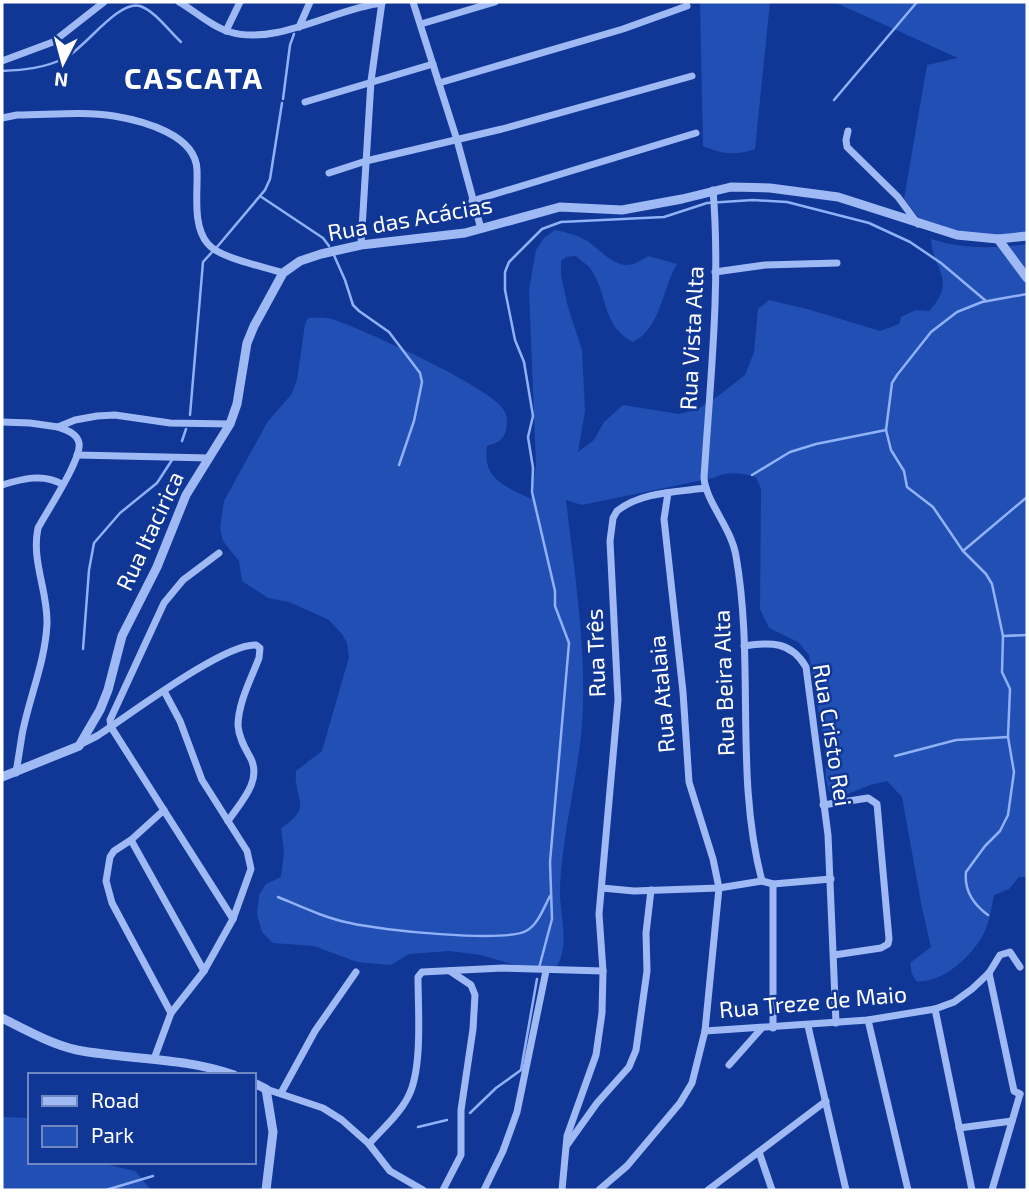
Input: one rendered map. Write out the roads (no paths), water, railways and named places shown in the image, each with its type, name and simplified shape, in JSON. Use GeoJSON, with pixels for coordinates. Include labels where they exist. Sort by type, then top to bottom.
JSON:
{"type":"FeatureCollection","features":[{"type":"Feature","properties":{"kind":"street"},"geometry":{"type":"LineString","coordinates":[[2,61],[53,42],[104,2]]}},
{"type":"Feature","properties":{"kind":"street"},"geometry":{"type":"LineString","coordinates":[[179,2],[226,31],[246,35],[299,27],[367,4],[382,2],[371,81],[361,245]]}},
{"type":"Feature","properties":{"kind":"street"},"geometry":{"type":"LineString","coordinates":[[226,31],[240,2]]}},
{"type":"Feature","properties":{"kind":"street"},"geometry":{"type":"LineString","coordinates":[[299,27],[310,2]]}},
{"type":"Feature","properties":{"kind":"street"},"geometry":{"type":"LineString","coordinates":[[412,2],[457,140],[481,229]]}},
{"type":"Feature","properties":{"kind":"street"},"geometry":{"type":"LineString","coordinates":[[421,24],[495,2]]}},
{"type":"Feature","properties":{"kind":"street"},"geometry":{"type":"LineString","coordinates":[[439,83],[611,32],[687,6]]}},
{"type":"Feature","properties":{"kind":"street"},"geometry":{"type":"LineString","coordinates":[[305,102],[433,64]]}},
{"type":"Feature","properties":{"kind":"street"},"geometry":{"type":"LineString","coordinates":[[329,173],[692,76]]}},
{"type":"Feature","properties":{"kind":"street"},"geometry":{"type":"LineString","coordinates":[[2,118],[17,115],[115,116],[158,129],[182,140],[195,158],[198,220],[208,244],[228,256],[283,273]]}},
{"type":"Feature","properties":{"kind":"street"},"geometry":{"type":"LineString","coordinates":[[848,131],[847,147],[898,197],[918,224]]}},
{"type":"Feature","properties":{"kind":"street"},"geometry":{"type":"LineString","coordinates":[[472,201],[696,133]]}},
{"type":"Feature","properties":{"kind":"street","name":"Rua das Acácias"},"geometry":{"type":"LineString","coordinates":[[283,273],[300,261],[321,254],[361,245],[447,236],[560,207],[622,210],[682,199],[713,190],[751,186],[815,193],[869,206],[957,235],[998,239],[1027,236]]}},
{"type":"Feature","properties":{"kind":"street","name":"Rua Vista Alta"},"geometry":{"type":"LineString","coordinates":[[706,488],[704,478],[716,232],[713,190]]}},
{"type":"Feature","properties":{"kind":"street"},"geometry":{"type":"LineString","coordinates":[[998,239],[1027,278]]}},
{"type":"Feature","properties":{"kind":"street"},"geometry":{"type":"LineString","coordinates":[[715,272],[765,265],[837,263]]}},
{"type":"Feature","properties":{"kind":"street","name":"Rua Itacirica"},"geometry":{"type":"LineString","coordinates":[[79,746],[104,700],[122,636],[157,567],[186,495],[230,424],[237,404],[247,343],[283,273]]}},
{"type":"Feature","properties":{"kind":"street"},"geometry":{"type":"LineString","coordinates":[[58,427],[75,420],[106,415],[170,423],[230,424]]}},
{"type":"Feature","properties":{"kind":"street"},"geometry":{"type":"LineString","coordinates":[[2,422],[58,427],[76,436],[79,445],[77,455],[38,528],[35,555],[47,625],[35,691],[22,734],[16,773]]}},
{"type":"Feature","properties":{"kind":"street"},"geometry":{"type":"LineString","coordinates":[[77,455],[209,458]]}},
{"type":"Feature","properties":{"kind":"street"},"geometry":{"type":"LineString","coordinates":[[2,485],[35,478],[52,479],[62,484]]}},
{"type":"Feature","properties":{"kind":"street","name":"Rua Três"},"geometry":{"type":"LineString","coordinates":[[562,1190],[564,1152],[570,1122],[596,1055],[602,1013],[602,888],[618,700],[611,527],[617,511],[640,498],[706,488]]}},
{"type":"Feature","properties":{"kind":"street","name":"Rua Beira Alta"},"geometry":{"type":"LineString","coordinates":[[706,488],[725,523],[734,547],[744,646],[748,814],[762,881]]}},
{"type":"Feature","properties":{"kind":"street","name":"Rua Atalaia"},"geometry":{"type":"LineString","coordinates":[[599,1190],[627,1166],[680,1103],[692,1083],[705,1031],[719,888],[687,769],[683,692],[664,519],[668,493]]}},
{"type":"Feature","properties":{"kind":"street"},"geometry":{"type":"LineString","coordinates":[[111,723],[164,603],[183,580],[219,553]]}},
{"type":"Feature","properties":{"kind":"street","name":"Rua Cristo Rei"},"geometry":{"type":"LineString","coordinates":[[744,646],[768,643],[782,646],[799,655],[806,667],[828,835],[836,1023]]}},
{"type":"Feature","properties":{"kind":"street"},"geometry":{"type":"LineString","coordinates":[[2,778],[79,746],[111,723],[230,650],[251,645],[260,648],[259,657],[240,712],[238,729],[255,772],[251,787],[228,821]]}},
{"type":"Feature","properties":{"kind":"street"},"geometry":{"type":"LineString","coordinates":[[154,1059],[172,1013],[204,971],[233,919],[250,876],[251,863],[247,851],[202,780],[180,720],[164,691]]}},
{"type":"Feature","properties":{"kind":"street"},"geometry":{"type":"LineString","coordinates":[[111,723],[233,919]]}},
{"type":"Feature","properties":{"kind":"street"},"geometry":{"type":"LineString","coordinates":[[823,805],[868,798],[877,804],[889,939],[888,944],[881,948],[834,955]]}},
{"type":"Feature","properties":{"kind":"street"},"geometry":{"type":"LineString","coordinates":[[164,810],[131,840],[114,851],[110,857],[106,881],[112,902],[172,1013]]}},
{"type":"Feature","properties":{"kind":"street"},"geometry":{"type":"LineString","coordinates":[[131,840],[204,971]]}},
{"type":"Feature","properties":{"kind":"street"},"geometry":{"type":"LineString","coordinates":[[602,888],[635,891],[719,888],[762,881],[774,884],[831,878]]}},
{"type":"Feature","properties":{"kind":"street"},"geometry":{"type":"LineString","coordinates":[[773,1028],[774,884]]}},
{"type":"Feature","properties":{"kind":"street"},"geometry":{"type":"LineString","coordinates":[[564,1152],[574,1132],[629,1067],[636,1050],[647,971],[646,933],[651,890]]}},
{"type":"Feature","properties":{"kind":"street","name":"Rua Treze de Maio"},"geometry":{"type":"LineString","coordinates":[[705,1031],[808,1026],[935,1009],[963,996],[989,974],[998,957],[1006,952],[1010,951],[1020,967]]}},
{"type":"Feature","properties":{"kind":"street"},"geometry":{"type":"LineString","coordinates":[[369,1144],[401,1108],[413,1085],[416,1068],[418,979],[422,972],[503,968],[603,971]]}},
{"type":"Feature","properties":{"kind":"street"},"geometry":{"type":"LineString","coordinates":[[443,1190],[460,1155],[461,1110],[473,1030],[475,995],[471,985],[449,971]]}},
{"type":"Feature","properties":{"kind":"street"},"geometry":{"type":"LineString","coordinates":[[484,1190],[517,1112],[546,971]]}},
{"type":"Feature","properties":{"kind":"street"},"geometry":{"type":"LineString","coordinates":[[281,1093],[315,1031],[356,972]]}},
{"type":"Feature","properties":{"kind":"street"},"geometry":{"type":"LineString","coordinates":[[989,974],[1014,1091],[1023,1092],[992,1190]]}},
{"type":"Feature","properties":{"kind":"street"},"geometry":{"type":"LineString","coordinates":[[935,1009],[971,1190]]}},
{"type":"Feature","properties":{"kind":"street"},"geometry":{"type":"LineString","coordinates":[[2,1018],[68,1047],[189,1064],[226,1073]]}},
{"type":"Feature","properties":{"kind":"street"},"geometry":{"type":"LineString","coordinates":[[868,1020],[908,1190]]}},
{"type":"Feature","properties":{"kind":"street"},"geometry":{"type":"LineString","coordinates":[[808,1026],[846,1190]]}},
{"type":"Feature","properties":{"kind":"street"},"geometry":{"type":"LineString","coordinates":[[729,1065],[761,1029]]}},
{"type":"Feature","properties":{"kind":"street"},"geometry":{"type":"LineString","coordinates":[[256,1084],[323,1108],[342,1119],[369,1144],[390,1171],[423,1190]]}},
{"type":"Feature","properties":{"kind":"street"},"geometry":{"type":"LineString","coordinates":[[266,1089],[273,1132],[267,1190]]}},
{"type":"Feature","properties":{"kind":"street"},"geometry":{"type":"LineString","coordinates":[[709,1190],[826,1101]]}},
{"type":"Feature","properties":{"kind":"street"},"geometry":{"type":"LineString","coordinates":[[958,1128],[1012,1121]]}},
{"type":"Feature","properties":{"kind":"street"},"geometry":{"type":"LineString","coordinates":[[759,1152],[772,1190]]}},
{"type":"Feature","properties":{"kind":"waterway"},"geometry":{"type":"LineString","coordinates":[[834,100],[917,2]]}},
{"type":"Feature","properties":{"kind":"waterway"},"geometry":{"type":"LineString","coordinates":[[2,71],[34,68],[65,58],[112,17],[131,6],[140,6],[151,12],[181,42]]}},
{"type":"Feature","properties":{"kind":"waterway"},"geometry":{"type":"LineString","coordinates":[[283,99],[290,45],[294,34]]}},
{"type":"Feature","properties":{"kind":"waterway"},"geometry":{"type":"LineString","coordinates":[[217,247],[265,190],[270,179],[282,103]]}},
{"type":"Feature","properties":{"kind":"waterway"},"geometry":{"type":"LineString","coordinates":[[260,196],[323,238],[329,246]]}},
{"type":"Feature","properties":{"kind":"waterway"},"geometry":{"type":"LineString","coordinates":[[539,968],[552,919],[550,862],[569,643],[555,606],[555,591],[532,492],[533,468],[528,437],[533,416],[524,362],[515,340],[505,290],[505,272],[509,262],[542,229],[561,222],[664,217],[707,203],[753,200],[787,202],[869,223],[910,242],[941,263],[986,301]]}},
{"type":"Feature","properties":{"kind":"waterway"},"geometry":{"type":"LineString","coordinates":[[190,415],[203,262],[213,251]]}},
{"type":"Feature","properties":{"kind":"waterway"},"geometry":{"type":"LineString","coordinates":[[333,253],[353,305],[389,332],[420,373],[422,382],[414,421],[399,465]]}},
{"type":"Feature","properties":{"kind":"waterway"},"geometry":{"type":"LineString","coordinates":[[988,915],[971,896],[966,885],[966,872],[1000,831],[1008,815],[1014,772],[1008,737],[1010,689],[1002,672],[1003,636],[992,584],[963,551],[933,507],[907,487],[904,471],[891,450],[886,430],[892,383],[931,332],[957,312],[982,302],[1027,294]]}},
{"type":"Feature","properties":{"kind":"waterway"},"geometry":{"type":"LineString","coordinates":[[182,441],[186,429]]}},
{"type":"Feature","properties":{"kind":"waterway"},"geometry":{"type":"LineString","coordinates":[[752,475],[790,452],[886,430]]}},
{"type":"Feature","properties":{"kind":"waterway"},"geometry":{"type":"LineString","coordinates":[[83,649],[89,570],[94,543],[120,513],[157,483],[172,460]]}},
{"type":"Feature","properties":{"kind":"waterway"},"geometry":{"type":"LineString","coordinates":[[963,551],[1027,497]]}},
{"type":"Feature","properties":{"kind":"waterway"},"geometry":{"type":"LineString","coordinates":[[1003,636],[1027,635]]}},
{"type":"Feature","properties":{"kind":"waterway"},"geometry":{"type":"LineString","coordinates":[[895,756],[956,740],[1008,737]]}},
{"type":"Feature","properties":{"kind":"waterway"},"geometry":{"type":"LineString","coordinates":[[278,897],[314,912],[365,926],[412,932],[493,936],[526,931],[534,925],[550,896]]}},
{"type":"Feature","properties":{"kind":"waterway"},"geometry":{"type":"LineString","coordinates":[[470,1113],[496,1088],[521,1070],[537,979]]}},
{"type":"Feature","properties":{"kind":"waterway"},"geometry":{"type":"LineString","coordinates":[[418,1127],[447,1120]]}},
{"type":"Feature","properties":{"kind":"waterway"},"geometry":{"type":"LineString","coordinates":[[106,1190],[153,1176]]}},
{"type":"Feature","properties":{"kind":"district","name":"CASCATA"},"geometry":{"type":"Point","coordinates":[194,79]}}]}
